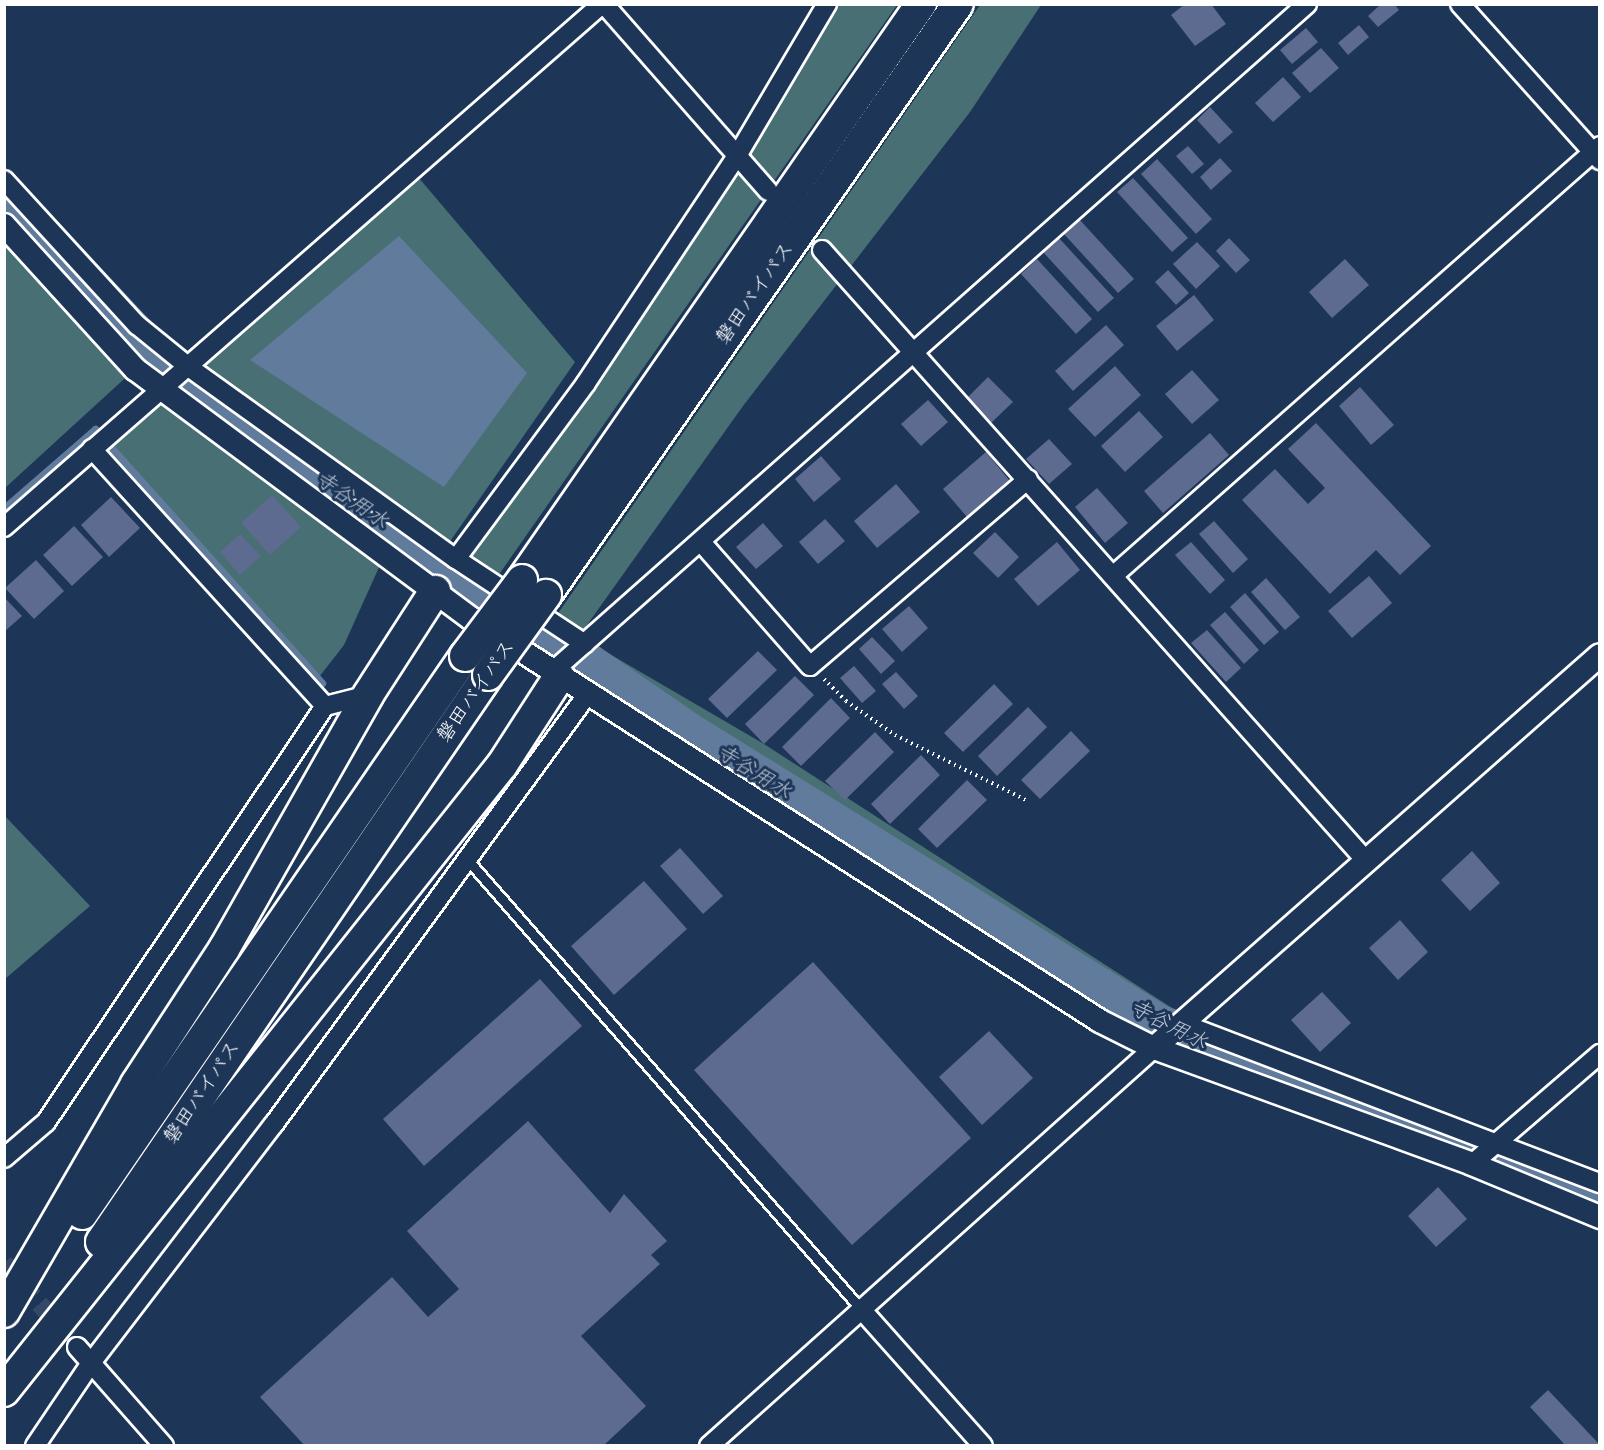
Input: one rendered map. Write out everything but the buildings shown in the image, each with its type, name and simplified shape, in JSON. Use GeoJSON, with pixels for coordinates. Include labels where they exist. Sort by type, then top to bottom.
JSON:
{"type":"FeatureCollection","features":[{"type":"Feature","properties":{"kind":"highway","name":"磐田バイパス"},"geometry":{"type":"LineString","coordinates":[[4,1385],[488,675],[534,587],[921,4]]}},
{"type":"Feature","properties":{"kind":"highway","name":"磐田バイパス"},"geometry":{"type":"LineString","coordinates":[[4,1325],[319,875],[465,656],[534,587],[958,4]]}},
{"type":"Feature","properties":{"kind":"highway"},"geometry":{"type":"LineString","coordinates":[[4,1312],[136,1084],[224,949],[368,694],[435,591]]}},
{"type":"Feature","properties":{"kind":"highway"},"geometry":{"type":"LineString","coordinates":[[4,1391],[502,765],[559,670]]}},
{"type":"Feature","properties":{"kind":"street"},"geometry":{"type":"LineString","coordinates":[[4,526],[93,448],[168,387],[603,4],[768,191]]}},
{"type":"Feature","properties":{"kind":"street"},"geometry":{"type":"LineString","coordinates":[[456,559],[586,383],[737,156],[827,4]]}},
{"type":"Feature","properties":{"kind":"street"},"geometry":{"type":"LineString","coordinates":[[559,670],[582,646],[1307,4]]}},
{"type":"Feature","properties":{"kind":"street"},"geometry":{"type":"LineString","coordinates":[[1114,575],[1597,153],[1460,4]]}},
{"type":"Feature","properties":{"kind":"street"},"geometry":{"type":"LineString","coordinates":[[4,180],[137,325],[187,370],[582,646]]}},
{"type":"Feature","properties":{"kind":"street"},"geometry":{"type":"LineString","coordinates":[[4,225],[135,369],[168,387],[435,591],[559,670],[587,694],[1100,1021],[1171,1034],[1599,1183]]}},
{"type":"Feature","properties":{"kind":"street"},"geometry":{"type":"LineString","coordinates":[[822,250],[1114,575],[1367,862]]}},
{"type":"Feature","properties":{"kind":"street"},"geometry":{"type":"LineString","coordinates":[[93,448],[325,706]]}},
{"type":"Feature","properties":{"kind":"street"},"geometry":{"type":"LineString","coordinates":[[702,542],[810,666],[1028,479]]}},
{"type":"Feature","properties":{"kind":"street"},"geometry":{"type":"LineString","coordinates":[[709,1446],[1599,655]]}},
{"type":"Feature","properties":{"kind":"street"},"geometry":{"type":"LineString","coordinates":[[4,1158],[46,1122],[325,706],[368,694]]}},
{"type":"Feature","properties":{"kind":"street"},"geometry":{"type":"LineString","coordinates":[[35,1446],[91,1363],[274,1124],[587,694]]}},
{"type":"Feature","properties":{"kind":"street"},"geometry":{"type":"LineString","coordinates":[[1171,1034],[1599,1217]]}},
{"type":"Feature","properties":{"kind":"street"},"geometry":{"type":"LineString","coordinates":[[1473,1162],[1491,1144],[1599,1054]]}},
{"type":"Feature","properties":{"kind":"street"},"geometry":{"type":"LineString","coordinates":[[861,1309],[983,1446]]}},
{"type":"Feature","properties":{"kind":"street"},"geometry":{"type":"LineString","coordinates":[[77,1347],[164,1446]]}},
{"type":"Feature","properties":{"kind":"lane"},"geometry":{"type":"LineString","coordinates":[[466,858],[861,1309]]}},
{"type":"Feature","properties":{"kind":"path"},"geometry":{"type":"LineString","coordinates":[[810,666],[846,701],[896,735],[1026,800]]}},
{"type":"Feature","properties":{"kind":"green space"},"geometry":{"type":"Polygon","coordinates":[[[828,5],[897,5],[493,583],[456,559],[828,5]]]}},
{"type":"Feature","properties":{"kind":"green space"},"geometry":{"type":"Polygon","coordinates":[[[980,5],[1041,5],[970,112],[743,406],[577,639],[552,622],[980,5]]]}},
{"type":"Feature","properties":{"kind":"green space"},"geometry":{"type":"Polygon","coordinates":[[[413,171],[575,362],[444,550],[198,361],[413,171]]]}},
{"type":"Feature","properties":{"kind":"green space"},"geometry":{"type":"Polygon","coordinates":[[[5,225],[135,369],[5,488],[5,225]]]}},
{"type":"Feature","properties":{"kind":"green space"},"geometry":{"type":"Polygon","coordinates":[[[153,400],[284,478],[385,554],[344,645],[309,690],[92,449],[153,400]]]}},
{"type":"Feature","properties":{"kind":"green space"},"geometry":{"type":"Polygon","coordinates":[[[608,653],[764,744],[1189,1019],[1599,1183],[1599,1217],[1154,1048],[587,695],[608,653]]]}},
{"type":"Feature","properties":{"kind":"green space"},"geometry":{"type":"Polygon","coordinates":[[[5,816],[90,906],[4,979],[5,816]]]}},
{"type":"Feature","properties":{"kind":"water"},"geometry":{"type":"Polygon","coordinates":[[[399,236],[527,373],[444,487],[250,360],[399,236]]]}},
{"type":"Feature","properties":{"kind":"waterway","name":"寺谷用水"},"geometry":{"type":"LineString","coordinates":[[4,195],[161,363],[212,405],[686,732],[1158,1025],[1600,1196]]}},
{"type":"Feature","properties":{"kind":"waterway"},"geometry":{"type":"LineString","coordinates":[[4,508],[95,429],[322,683]]}},
{"type":"Feature","properties":{"kind":"tunnel"},"geometry":{"type":"LineString","coordinates":[[4,1263],[77,1347]]}}]}
